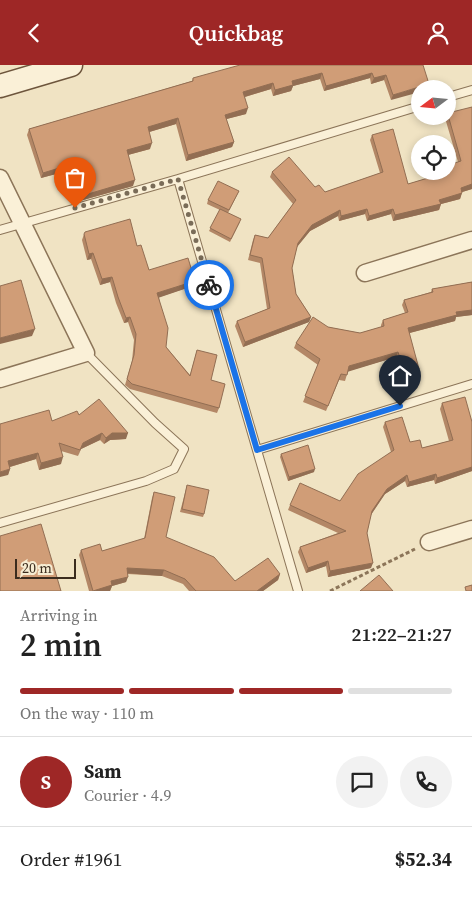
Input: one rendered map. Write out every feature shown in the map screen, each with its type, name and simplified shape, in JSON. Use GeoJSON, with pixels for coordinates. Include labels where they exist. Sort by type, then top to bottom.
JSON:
{"type":"FeatureCollection","features":[{"type":"Feature","properties":{"kind":"street"},"geometry":{"type":"LineString","coordinates":[[0,85],[71,65]]}},
{"type":"Feature","properties":{"kind":"street"},"geometry":{"type":"LineString","coordinates":[[0,178],[86,353],[0,379]]}},
{"type":"Feature","properties":{"kind":"street"},"geometry":{"type":"LineString","coordinates":[[364,273],[472,240]]}},
{"type":"Feature","properties":{"kind":"street"},"geometry":{"type":"LineString","coordinates":[[429,542],[472,529]]}},
{"type":"Feature","properties":{"kind":"lane"},"geometry":{"type":"LineString","coordinates":[[456,95],[472,90]]}},
{"type":"Feature","properties":{"kind":"lane"},"geometry":{"type":"LineString","coordinates":[[0,229],[178,179],[411,109]]}},
{"type":"Feature","properties":{"kind":"lane"},"geometry":{"type":"LineString","coordinates":[[178,179],[298,591]]}},
{"type":"Feature","properties":{"kind":"lane"},"geometry":{"type":"LineString","coordinates":[[0,523],[146,481],[174,469],[184,449],[86,353]]}},
{"type":"Feature","properties":{"kind":"lane"},"geometry":{"type":"LineString","coordinates":[[257,450],[472,384]]}},
{"type":"Feature","properties":{"kind":"path"},"geometry":{"type":"LineString","coordinates":[[330,591],[429,542]]}},
{"type":"Feature","properties":{"kind":"building"},"geometry":{"type":"Polygon","coordinates":[[[240,65],[423,65],[428,80],[411,80],[411,90],[393,95],[386,75],[374,78],[372,73],[326,86],[322,73],[292,81],[293,85],[275,90],[273,83],[243,92],[248,108],[225,115],[234,142],[188,155],[178,118],[148,127],[152,143],[127,150],[135,180],[78,197],[69,165],[43,173],[29,129],[193,81],[193,78],[240,65]]]}},
{"type":"Feature","properties":{"kind":"building"},"geometry":{"type":"Polygon","coordinates":[[[472,107],[472,184],[461,188],[462,193],[439,200],[441,204],[395,215],[393,209],[369,216],[367,209],[341,216],[340,210],[312,225],[298,243],[292,268],[296,294],[311,317],[245,342],[237,321],[270,308],[262,258],[250,255],[255,235],[268,238],[296,200],[272,172],[289,157],[315,187],[319,185],[325,192],[383,172],[372,135],[393,129],[408,184],[421,180],[456,180],[456,163],[461,161],[456,143],[456,135],[454,135],[451,125],[456,125],[456,111],[472,107]]]}},
{"type":"Feature","properties":{"kind":"building"},"geometry":{"type":"Polygon","coordinates":[[[218,181],[239,191],[229,210],[208,200],[218,181]]]}},
{"type":"Feature","properties":{"kind":"building"},"geometry":{"type":"Polygon","coordinates":[[[220,209],[241,219],[231,239],[210,228],[220,209]]]}},
{"type":"Feature","properties":{"kind":"building"},"geometry":{"type":"Polygon","coordinates":[[[130,219],[137,246],[141,245],[149,270],[188,258],[195,281],[157,293],[168,328],[166,347],[190,376],[197,350],[217,355],[211,380],[225,384],[219,408],[132,384],[127,379],[134,355],[136,334],[130,317],[126,318],[112,277],[102,279],[93,253],[89,254],[84,234],[85,232],[130,219]]]}},
{"type":"Feature","properties":{"kind":"building"},"geometry":{"type":"Polygon","coordinates":[[[21,280],[35,329],[0,338],[0,286],[21,280]]]}},
{"type":"Feature","properties":{"kind":"building"},"geometry":{"type":"Polygon","coordinates":[[[472,282],[472,310],[456,312],[457,315],[408,328],[419,369],[405,373],[398,352],[349,366],[347,375],[341,374],[328,406],[305,396],[320,359],[296,343],[313,317],[328,327],[360,333],[384,326],[383,320],[408,312],[404,300],[433,292],[432,289],[472,282]]]}},
{"type":"Feature","properties":{"kind":"building"},"geometry":{"type":"Polygon","coordinates":[[[465,397],[472,422],[472,467],[437,478],[436,474],[409,482],[407,475],[387,489],[372,511],[367,533],[373,563],[330,571],[328,561],[308,568],[300,547],[346,531],[290,505],[300,483],[340,501],[358,474],[394,450],[385,422],[402,417],[410,442],[420,440],[422,448],[453,440],[442,403],[465,397]]]}},
{"type":"Feature","properties":{"kind":"building"},"geometry":{"type":"Polygon","coordinates":[[[99,399],[128,433],[112,433],[106,438],[102,433],[83,443],[80,450],[59,443],[63,457],[41,463],[38,453],[8,461],[10,469],[0,472],[0,424],[49,410],[52,421],[77,411],[79,415],[99,399]]]}},
{"type":"Feature","properties":{"kind":"building"},"geometry":{"type":"Polygon","coordinates":[[[308,445],[315,469],[289,477],[281,454],[308,445]]]}},
{"type":"Feature","properties":{"kind":"building"},"geometry":{"type":"Polygon","coordinates":[[[187,485],[209,490],[204,514],[182,509],[187,485]]]}},
{"type":"Feature","properties":{"kind":"building"},"geometry":{"type":"Polygon","coordinates":[[[154,492],[175,497],[166,537],[214,557],[235,581],[268,558],[280,574],[257,591],[196,591],[185,579],[164,570],[127,568],[128,577],[111,581],[112,585],[93,591],[81,550],[100,544],[102,551],[145,538],[154,492]]]}},
{"type":"Feature","properties":{"kind":"building"},"geometry":{"type":"Polygon","coordinates":[[[41,524],[61,591],[0,591],[0,536],[41,524]]]}},
{"type":"Feature","properties":{"kind":"building"},"geometry":{"type":"Polygon","coordinates":[[[379,575],[393,591],[360,591],[379,575]]]}},
{"type":"Feature","properties":{"kind":"building"},"geometry":{"type":"Polygon","coordinates":[[[472,585],[472,591],[466,591],[465,587],[472,585]]]}},
{"type":"Feature","properties":{"kind":"way so far"},"geometry":{"type":"LineString","coordinates":[[75,208],[178,179],[209,285]]}},
{"type":"Feature","properties":{"kind":"route"},"geometry":{"type":"LineString","coordinates":[[209,285],[257,450],[400,406]]}}]}
